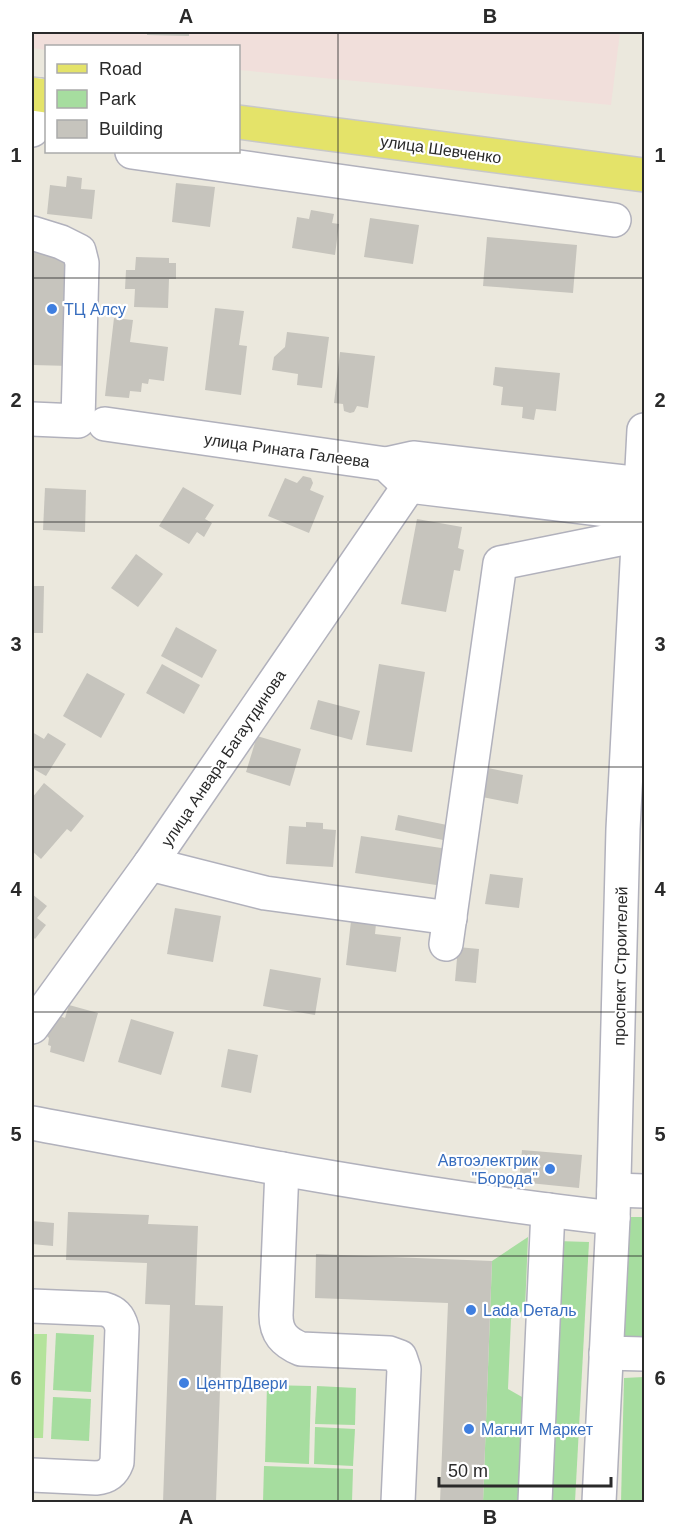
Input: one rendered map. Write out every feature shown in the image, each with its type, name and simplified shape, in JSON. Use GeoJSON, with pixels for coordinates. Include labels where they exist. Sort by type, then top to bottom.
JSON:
{"type":"FeatureCollection","features":[{"type":"Feature","properties":{"kind":"main road","name":"улица Шевченко"},"geometry":{"type":"LineString","coordinates":[[240,122],[645,176]]}},
{"type":"Feature","properties":{"kind":"street"},"geometry":{"type":"LineString","coordinates":[[32,130],[39,95]]}},
{"type":"Feature","properties":{"kind":"street"},"geometry":{"type":"LineString","coordinates":[[139,153],[614,220]]}},
{"type":"Feature","properties":{"kind":"street"},"geometry":{"type":"LineString","coordinates":[[32,233],[80,251],[91,422]]}},
{"type":"Feature","properties":{"kind":"street","name":"улица Рината Галеева"},"geometry":{"type":"LineString","coordinates":[[32,418],[91,422],[398,475]]}},
{"type":"Feature","properties":{"kind":"street","name":"проспект Строителей"},"geometry":{"type":"LineString","coordinates":[[599,1503],[606,1353],[624,1199],[645,430]]}},
{"type":"Feature","properties":{"kind":"street"},"geometry":{"type":"LineString","coordinates":[[398,475],[413,458],[641,511]]}},
{"type":"Feature","properties":{"kind":"street","name":"улица Анвара Багаутдинова"},"geometry":{"type":"LineString","coordinates":[[32,1027],[150,864],[398,475]]}},
{"type":"Feature","properties":{"kind":"street"},"geometry":{"type":"LineString","coordinates":[[150,864],[265,893],[448,931],[500,563],[641,511]]}},
{"type":"Feature","properties":{"kind":"street"},"geometry":{"type":"LineString","coordinates":[[32,1123],[282,1169],[548,1210],[624,1199]]}},
{"type":"Feature","properties":{"kind":"street"},"geometry":{"type":"LineString","coordinates":[[282,1169],[276,1315],[278,1331],[291,1345],[301,1349],[390,1353],[400,1357],[404,1369],[398,1503]]}},
{"type":"Feature","properties":{"kind":"street"},"geometry":{"type":"LineString","coordinates":[[535,1503],[548,1210]]}},
{"type":"Feature","properties":{"kind":"street"},"geometry":{"type":"LineString","coordinates":[[32,1306],[104,1309],[117,1316],[122,1328],[115,1468],[104,1477],[96,1478],[32,1475]]}},
{"type":"Feature","properties":{"kind":"street"},"geometry":{"type":"LineString","coordinates":[[606,1353],[645,1354]]}},
{"type":"Feature","properties":{"kind":"shaded area"},"geometry":{"type":"Polygon","coordinates":[[[32,32],[620,32],[611,105],[240,70],[240,45],[45,45],[45,50],[32,48],[32,32]]]}},
{"type":"Feature","properties":{"kind":"green space"},"geometry":{"type":"Polygon","coordinates":[[[627,1217],[644,1217],[644,1354],[622,1354],[627,1217]]]}},
{"type":"Feature","properties":{"kind":"green space"},"geometry":{"type":"Polygon","coordinates":[[[528,1237],[525,1309],[511,1319],[508,1389],[522,1397],[518,1502],[483,1502],[492,1261],[528,1237]]]}},
{"type":"Feature","properties":{"kind":"green space"},"geometry":{"type":"Polygon","coordinates":[[[557,1241],[589,1242],[575,1502],[547,1502],[557,1241]]]}},
{"type":"Feature","properties":{"kind":"green space"},"geometry":{"type":"Polygon","coordinates":[[[56,1333],[94,1335],[91,1392],[53,1390],[56,1333]]]}},
{"type":"Feature","properties":{"kind":"green space"},"geometry":{"type":"Polygon","coordinates":[[[32,1334],[47,1334],[43,1438],[32,1438],[32,1334]]]}},
{"type":"Feature","properties":{"kind":"green space"},"geometry":{"type":"Polygon","coordinates":[[[644,1377],[644,1502],[621,1502],[624,1378],[644,1377]]]}},
{"type":"Feature","properties":{"kind":"green space"},"geometry":{"type":"Polygon","coordinates":[[[267,1385],[311,1386],[309,1464],[265,1462],[267,1385]]]}},
{"type":"Feature","properties":{"kind":"green space"},"geometry":{"type":"Polygon","coordinates":[[[317,1386],[356,1388],[355,1425],[315,1424],[317,1386]]]}},
{"type":"Feature","properties":{"kind":"green space"},"geometry":{"type":"Polygon","coordinates":[[[53,1397],[91,1399],[89,1441],[51,1439],[53,1397]]]}},
{"type":"Feature","properties":{"kind":"green space"},"geometry":{"type":"Polygon","coordinates":[[[315,1427],[355,1429],[353,1466],[314,1464],[315,1427]]]}},
{"type":"Feature","properties":{"kind":"green space"},"geometry":{"type":"Polygon","coordinates":[[[264,1466],[353,1469],[352,1502],[263,1502],[264,1466]]]}},
{"type":"Feature","properties":{"kind":"building"},"geometry":{"type":"Polygon","coordinates":[[[147,32],[189,32],[189,36],[147,35],[147,32]]]}},
{"type":"Feature","properties":{"kind":"building"},"geometry":{"type":"Polygon","coordinates":[[[67,176],[82,178],[81,189],[95,190],[92,219],[47,214],[50,185],[66,187],[67,176]]]}},
{"type":"Feature","properties":{"kind":"building"},"geometry":{"type":"Polygon","coordinates":[[[176,183],[215,187],[210,227],[172,222],[176,183]]]}},
{"type":"Feature","properties":{"kind":"building"},"geometry":{"type":"Polygon","coordinates":[[[311,210],[334,214],[332,223],[339,224],[335,255],[292,248],[297,217],[309,219],[311,210]]]}},
{"type":"Feature","properties":{"kind":"building"},"geometry":{"type":"Polygon","coordinates":[[[370,218],[419,225],[413,264],[364,257],[370,218]]]}},
{"type":"Feature","properties":{"kind":"building"},"geometry":{"type":"Polygon","coordinates":[[[487,237],[577,245],[573,293],[483,286],[487,237]]]}},
{"type":"Feature","properties":{"kind":"building","name":"ТЦ Алсу"},"geometry":{"type":"Polygon","coordinates":[[[32,252],[74,253],[71,366],[32,365],[32,252]]]}},
{"type":"Feature","properties":{"kind":"building"},"geometry":{"type":"Polygon","coordinates":[[[136,257],[169,258],[169,263],[176,263],[176,279],[169,279],[168,308],[134,307],[135,289],[125,289],[126,270],[135,270],[136,257]]]}},
{"type":"Feature","properties":{"kind":"building"},"geometry":{"type":"Polygon","coordinates":[[[215,308],[244,311],[239,345],[247,346],[241,395],[205,390],[215,308]]]}},
{"type":"Feature","properties":{"kind":"building"},"geometry":{"type":"Polygon","coordinates":[[[114,318],[133,320],[130,342],[168,347],[164,381],[149,379],[148,384],[142,383],[141,392],[130,391],[129,398],[105,396],[114,318]]]}},
{"type":"Feature","properties":{"kind":"building"},"geometry":{"type":"Polygon","coordinates":[[[287,332],[329,337],[322,388],[297,385],[298,374],[272,370],[274,357],[285,347],[287,332]]]}},
{"type":"Feature","properties":{"kind":"building"},"geometry":{"type":"Polygon","coordinates":[[[340,352],[375,356],[368,408],[357,406],[354,412],[350,413],[344,411],[343,404],[334,403],[340,352]]]}},
{"type":"Feature","properties":{"kind":"building"},"geometry":{"type":"Polygon","coordinates":[[[495,367],[560,373],[556,411],[536,409],[534,420],[522,418],[523,407],[501,405],[503,387],[493,385],[495,367]]]}},
{"type":"Feature","properties":{"kind":"building"},"geometry":{"type":"Polygon","coordinates":[[[303,476],[311,478],[313,483],[310,490],[324,496],[309,533],[268,516],[285,478],[297,483],[303,476]]]}},
{"type":"Feature","properties":{"kind":"building"},"geometry":{"type":"Polygon","coordinates":[[[183,487],[214,505],[205,519],[212,523],[204,537],[197,532],[189,544],[159,526],[183,487]]]}},
{"type":"Feature","properties":{"kind":"building"},"geometry":{"type":"Polygon","coordinates":[[[45,488],[86,490],[85,532],[43,530],[45,488]]]}},
{"type":"Feature","properties":{"kind":"building"},"geometry":{"type":"Polygon","coordinates":[[[417,519],[462,527],[458,548],[464,550],[460,571],[454,570],[446,612],[401,604],[417,519]]]}},
{"type":"Feature","properties":{"kind":"building"},"geometry":{"type":"Polygon","coordinates":[[[136,554],[163,574],[138,607],[111,588],[136,554]]]}},
{"type":"Feature","properties":{"kind":"building"},"geometry":{"type":"Polygon","coordinates":[[[32,586],[44,586],[43,633],[32,633],[32,586]]]}},
{"type":"Feature","properties":{"kind":"building"},"geometry":{"type":"Polygon","coordinates":[[[176,627],[217,650],[202,678],[161,656],[176,627]]]}},
{"type":"Feature","properties":{"kind":"building"},"geometry":{"type":"Polygon","coordinates":[[[162,664],[200,685],[184,714],[146,693],[162,664]]]}},
{"type":"Feature","properties":{"kind":"building"},"geometry":{"type":"Polygon","coordinates":[[[379,664],[425,672],[412,752],[366,745],[379,664]]]}},
{"type":"Feature","properties":{"kind":"building"},"geometry":{"type":"Polygon","coordinates":[[[87,673],[125,694],[101,738],[63,716],[87,673]]]}},
{"type":"Feature","properties":{"kind":"building"},"geometry":{"type":"Polygon","coordinates":[[[318,700],[360,711],[352,740],[310,729],[318,700]]]}},
{"type":"Feature","properties":{"kind":"building"},"geometry":{"type":"Polygon","coordinates":[[[32,732],[44,739],[48,733],[66,744],[46,776],[32,768],[32,732]]]}},
{"type":"Feature","properties":{"kind":"building"},"geometry":{"type":"Polygon","coordinates":[[[257,736],[301,749],[290,786],[246,772],[257,736]]]}},
{"type":"Feature","properties":{"kind":"building"},"geometry":{"type":"Polygon","coordinates":[[[483,767],[523,775],[518,804],[477,796],[483,767]]]}},
{"type":"Feature","properties":{"kind":"building"},"geometry":{"type":"Polygon","coordinates":[[[44,783],[84,816],[71,832],[67,829],[41,859],[32,851],[32,798],[44,783]]]}},
{"type":"Feature","properties":{"kind":"building"},"geometry":{"type":"Polygon","coordinates":[[[398,815],[447,825],[443,840],[395,830],[398,815]]]}},
{"type":"Feature","properties":{"kind":"building"},"geometry":{"type":"Polygon","coordinates":[[[306,822],[323,823],[323,829],[336,830],[333,867],[286,864],[289,826],[306,827],[306,822]]]}},
{"type":"Feature","properties":{"kind":"building"},"geometry":{"type":"Polygon","coordinates":[[[361,836],[448,849],[443,886],[355,873],[361,836]]]}},
{"type":"Feature","properties":{"kind":"building"},"geometry":{"type":"Polygon","coordinates":[[[490,874],[523,878],[519,908],[485,904],[490,874]]]}},
{"type":"Feature","properties":{"kind":"building"},"geometry":{"type":"Polygon","coordinates":[[[32,894],[47,906],[37,918],[46,925],[35,939],[32,936],[32,894]]]}},
{"type":"Feature","properties":{"kind":"building"},"geometry":{"type":"Polygon","coordinates":[[[175,908],[221,916],[213,962],[167,954],[175,908]]]}},
{"type":"Feature","properties":{"kind":"building"},"geometry":{"type":"Polygon","coordinates":[[[351,921],[376,924],[375,934],[401,937],[396,972],[346,965],[351,921]]]}},
{"type":"Feature","properties":{"kind":"building"},"geometry":{"type":"Polygon","coordinates":[[[458,947],[479,949],[476,983],[455,981],[458,947]]]}},
{"type":"Feature","properties":{"kind":"building"},"geometry":{"type":"Polygon","coordinates":[[[270,969],[321,978],[315,1015],[263,1006],[270,969]]]}},
{"type":"Feature","properties":{"kind":"building"},"geometry":{"type":"Polygon","coordinates":[[[69,1005],[98,1013],[84,1062],[50,1052],[49,1038],[45,1034],[56,1015],[65,1018],[69,1005]]]}},
{"type":"Feature","properties":{"kind":"building"},"geometry":{"type":"Polygon","coordinates":[[[131,1019],[174,1032],[161,1075],[118,1062],[131,1019]]]}},
{"type":"Feature","properties":{"kind":"building"},"geometry":{"type":"Polygon","coordinates":[[[228,1049],[258,1055],[251,1093],[221,1087],[228,1049]]]}},
{"type":"Feature","properties":{"kind":"building","name":"Автоэлектрик \"Борода\""},"geometry":{"type":"Polygon","coordinates":[[[522,1150],[582,1155],[579,1188],[519,1182],[522,1150]]]}},
{"type":"Feature","properties":{"kind":"building"},"geometry":{"type":"Polygon","coordinates":[[[68,1212],[149,1215],[148,1224],[198,1226],[195,1305],[223,1306],[216,1502],[163,1502],[170,1305],[145,1304],[147,1263],[66,1260],[68,1212]]]}},
{"type":"Feature","properties":{"kind":"building"},"geometry":{"type":"Polygon","coordinates":[[[32,1221],[54,1223],[53,1246],[32,1244],[32,1221]]]}},
{"type":"Feature","properties":{"kind":"building"},"geometry":{"type":"Polygon","coordinates":[[[316,1254],[492,1261],[483,1502],[440,1502],[448,1303],[315,1298],[316,1254]]]}},
{"type":"Feature","properties":{"kind":"place","name":"ТЦ Алсу"},"geometry":{"type":"Point","coordinates":[52,309]}},
{"type":"Feature","properties":{"kind":"place","name":"Автоэлектрик \"Борода\""},"geometry":{"type":"Point","coordinates":[550,1169]}},
{"type":"Feature","properties":{"kind":"place","name":"Lada Dеталь"},"geometry":{"type":"Point","coordinates":[471,1310]}},
{"type":"Feature","properties":{"kind":"place","name":"ЦентрДвери"},"geometry":{"type":"Point","coordinates":[184,1383]}},
{"type":"Feature","properties":{"kind":"place","name":"Магнит Маркет"},"geometry":{"type":"Point","coordinates":[469,1429]}}]}
